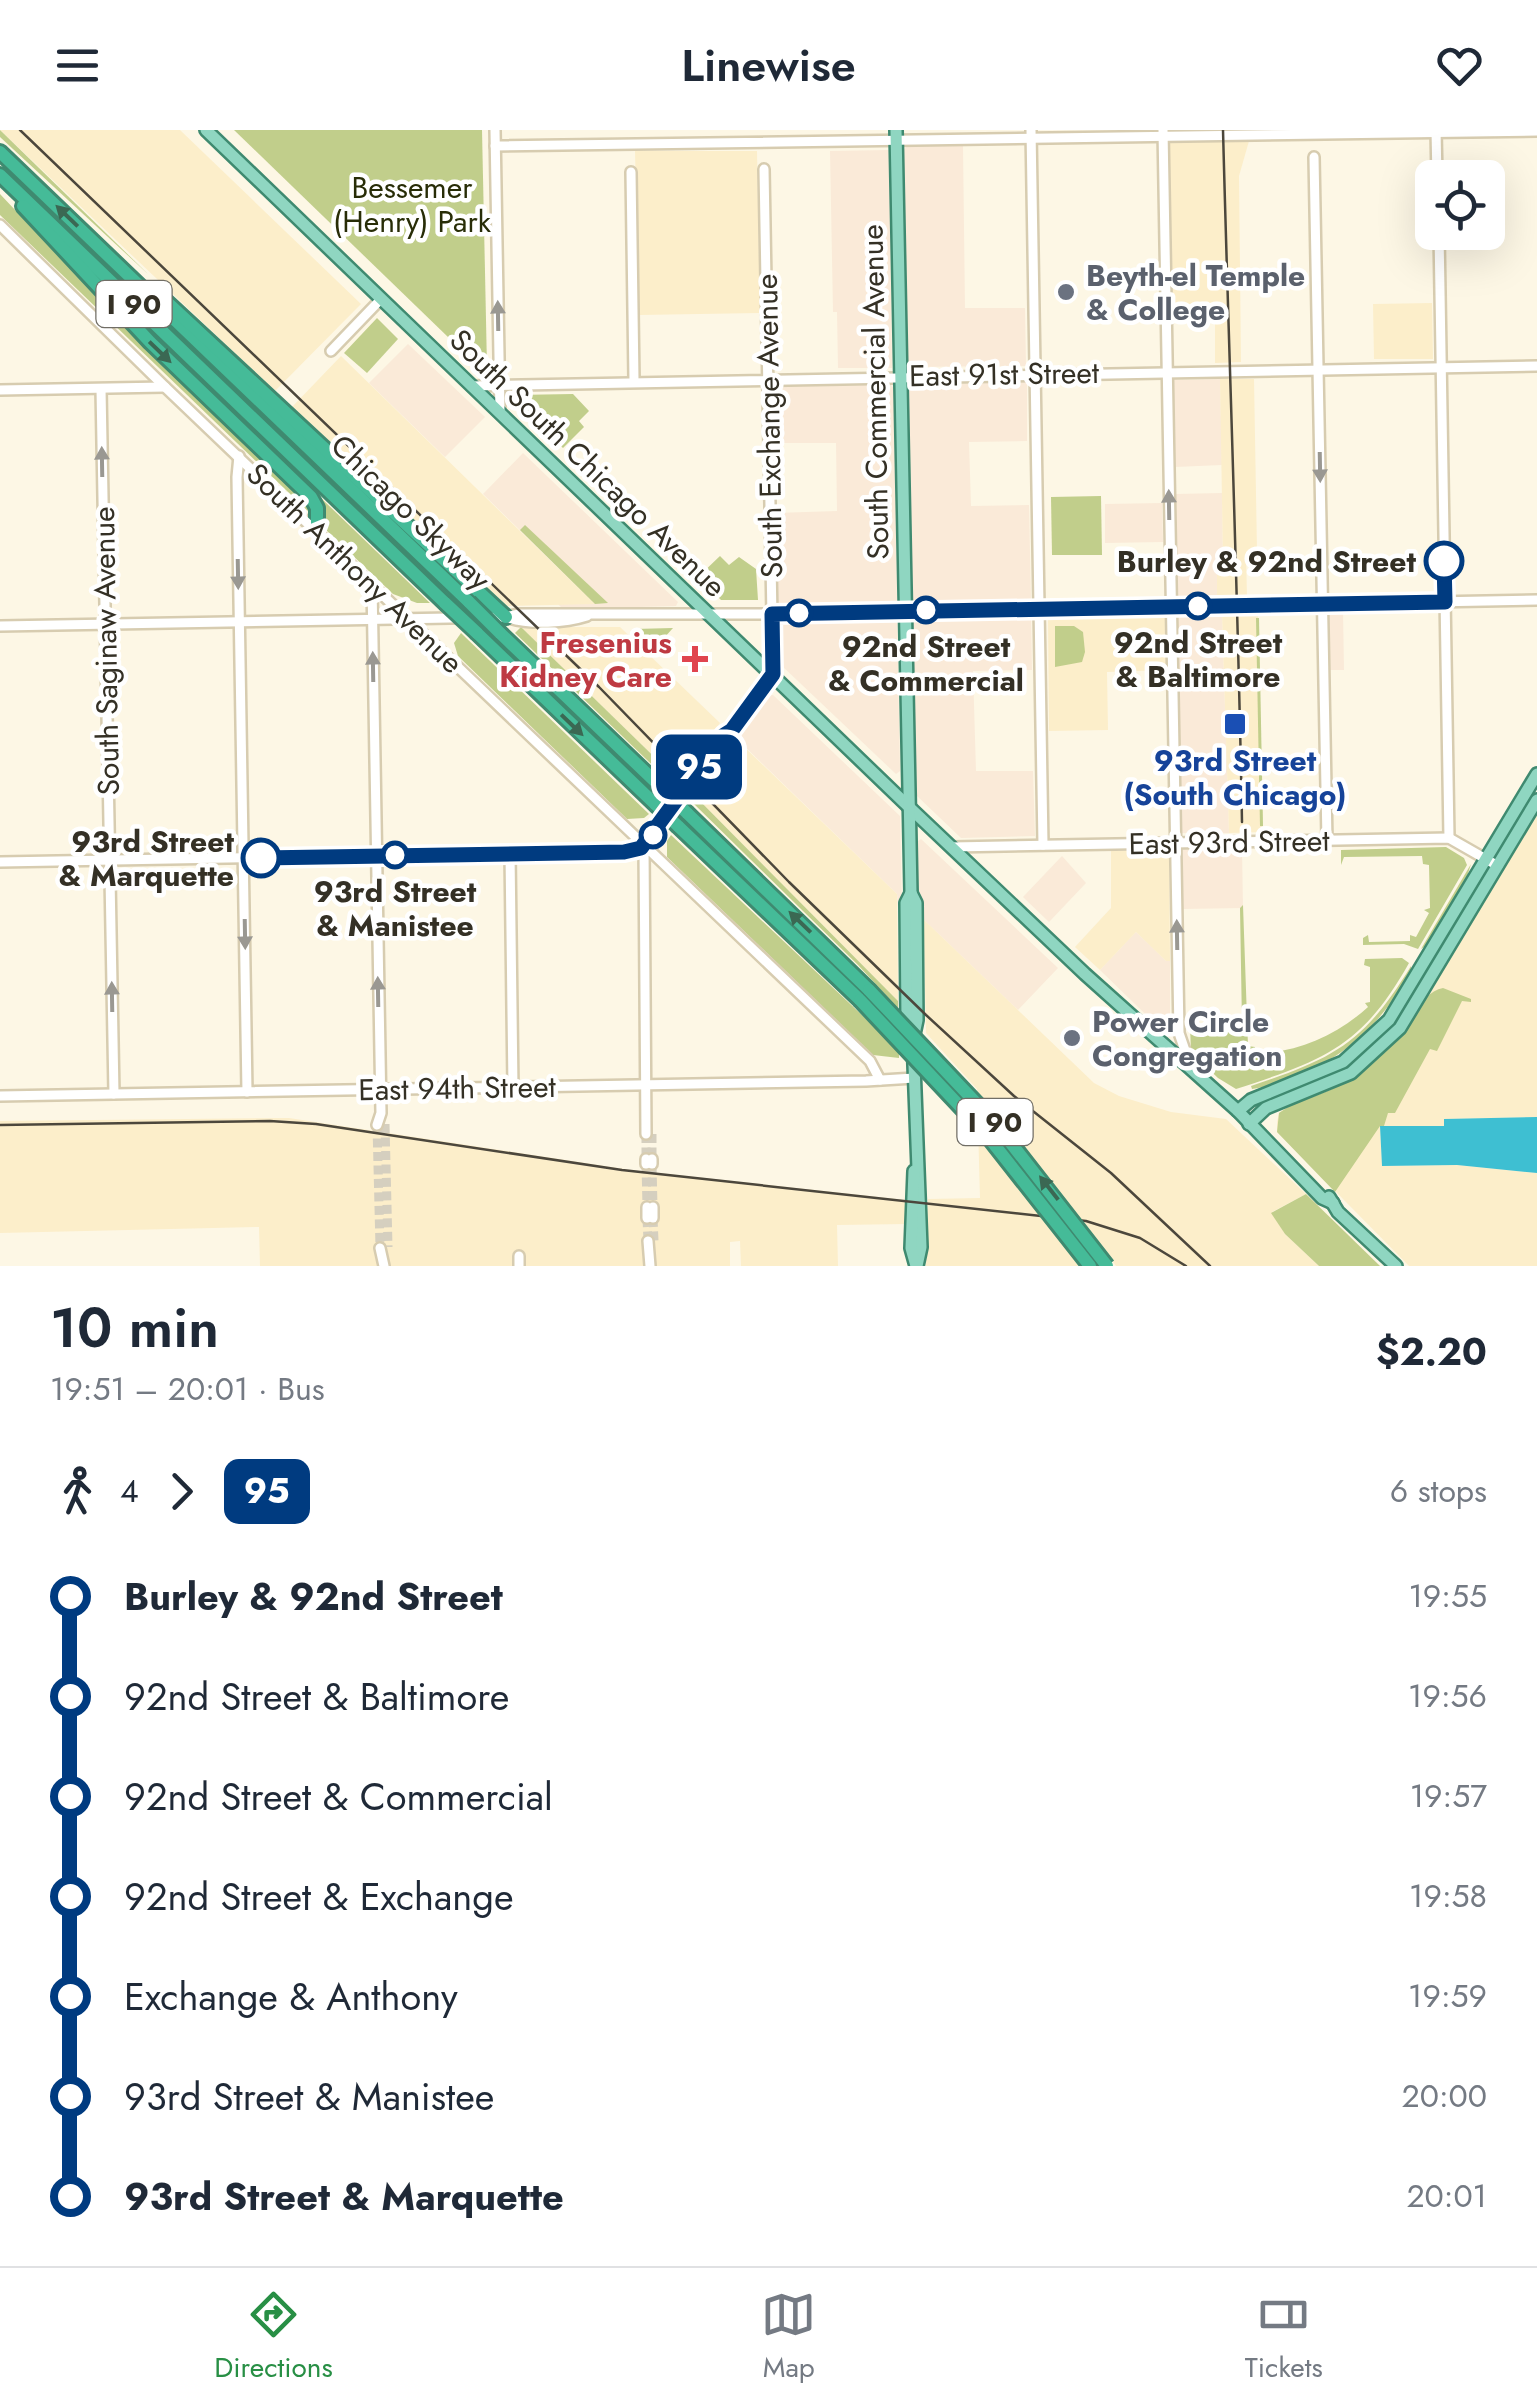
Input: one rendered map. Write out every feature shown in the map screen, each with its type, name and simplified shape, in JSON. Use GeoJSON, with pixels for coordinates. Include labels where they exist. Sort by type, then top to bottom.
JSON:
{"type":"FeatureCollection","features":[{"type":"Feature","properties":{"kind":"highway","name":"Chicago Skyway"},"geometry":{"type":"LineString","coordinates":[[0,152],[687,813],[996,1124],[1107,1266]]}},
{"type":"Feature","properties":{"kind":"highway","name":"Chicago Skyway"},"geometry":{"type":"LineString","coordinates":[[0,176],[678,826],[864,995],[986,1134],[1090,1266]]}},
{"type":"Feature","properties":{"kind":"highway"},"geometry":{"type":"LineString","coordinates":[[0,176],[38,225],[137,329],[311,496],[317,508],[317,530]]}},
{"type":"Feature","properties":{"kind":"highway"},"geometry":{"type":"LineString","coordinates":[[111,258],[169,302],[506,617]]}},
{"type":"Feature","properties":{"kind":"main road","name":"South South Chicago Avenue"},"geometry":{"type":"LineString","coordinates":[[206,130],[909,807],[1161,1044],[1238,1111],[1286,1158],[1290,1167],[1396,1266]]}},
{"type":"Feature","properties":{"kind":"main road","name":"South Commercial Avenue"},"geometry":{"type":"LineString","coordinates":[[896,136],[911,893],[916,903],[915,1157],[911,1194],[912,1248],[917,1266]]}},
{"type":"Feature","properties":{"kind":"main road"},"geometry":{"type":"LineString","coordinates":[[1249,1124],[1261,1111],[1350,1073],[1385,1044],[1416,1005],[1537,774]]}},
{"type":"Feature","properties":{"kind":"main road"},"geometry":{"type":"LineString","coordinates":[[1238,1111],[1251,1100],[1343,1062],[1376,1035],[1537,800]]}},
{"type":"Feature","properties":{"kind":"main road"},"geometry":{"type":"LineString","coordinates":[[1335,1208],[1340,1221],[1386,1266]]}},
{"type":"Feature","properties":{"kind":"street"},"geometry":{"type":"LineString","coordinates":[[495,130],[500,413]]}},
{"type":"Feature","properties":{"kind":"street"},"geometry":{"type":"LineString","coordinates":[[763,130],[764,142]]}},
{"type":"Feature","properties":{"kind":"street"},"geometry":{"type":"LineString","coordinates":[[1436,131],[1437,160]]}},
{"type":"Feature","properties":{"kind":"street"},"geometry":{"type":"LineString","coordinates":[[495,146],[630,139],[764,142],[1032,134],[1537,131]]}},
{"type":"Feature","properties":{"kind":"street"},"geometry":{"type":"LineString","coordinates":[[1163,133],[1179,1032],[1195,1075]]}},
{"type":"Feature","properties":{"kind":"street"},"geometry":{"type":"LineString","coordinates":[[1032,134],[1043,846]]}},
{"type":"Feature","properties":{"kind":"street"},"geometry":{"type":"LineString","coordinates":[[1314,157],[1327,840]]}},
{"type":"Feature","properties":{"kind":"street","name":"South Exchange Avenue"},"geometry":{"type":"LineString","coordinates":[[764,169],[773,674]]}},
{"type":"Feature","properties":{"kind":"street"},"geometry":{"type":"LineString","coordinates":[[631,172],[634,380]]}},
{"type":"Feature","properties":{"kind":"street","name":"South Anthony Avenue"},"geometry":{"type":"LineString","coordinates":[[0,224],[870,1061],[880,1080]]}},
{"type":"Feature","properties":{"kind":"street"},"geometry":{"type":"LineString","coordinates":[[1438,250],[1449,838],[1492,863]]}},
{"type":"Feature","properties":{"kind":"street"},"geometry":{"type":"LineString","coordinates":[[331,351],[381,299]]}},
{"type":"Feature","properties":{"kind":"street","name":"East 91st Street"},"geometry":{"type":"LineString","coordinates":[[471,386],[1537,366]]}},
{"type":"Feature","properties":{"kind":"street"},"geometry":{"type":"LineString","coordinates":[[0,390],[166,387]]}},
{"type":"Feature","properties":{"kind":"street","name":"South Saginaw Avenue"},"geometry":{"type":"LineString","coordinates":[[101,388],[114,1094]]}},
{"type":"Feature","properties":{"kind":"street"},"geometry":{"type":"LineString","coordinates":[[239,456],[247,1092]]}},
{"type":"Feature","properties":{"kind":"street"},"geometry":{"type":"LineString","coordinates":[[372,584],[382,1125]]}},
{"type":"Feature","properties":{"kind":"street"},"geometry":{"type":"LineString","coordinates":[[0,626],[518,614],[772,614],[1537,600]]}},
{"type":"Feature","properties":{"kind":"street"},"geometry":{"type":"LineString","coordinates":[[0,862],[624,852],[644,846],[713,748],[732,730],[773,674]]}},
{"type":"Feature","properties":{"kind":"street","name":"East 93rd Street"},"geometry":{"type":"LineString","coordinates":[[952,847],[1449,838]]}},
{"type":"Feature","properties":{"kind":"street"},"geometry":{"type":"LineString","coordinates":[[644,846],[649,1134]]}},
{"type":"Feature","properties":{"kind":"street"},"geometry":{"type":"LineString","coordinates":[[510,853],[513,1088]]}},
{"type":"Feature","properties":{"kind":"street"},"geometry":{"type":"LineString","coordinates":[[1161,1044],[1179,1032]]}},
{"type":"Feature","properties":{"kind":"street","name":"East 94th Street"},"geometry":{"type":"LineString","coordinates":[[0,1096],[914,1078]]}},
{"type":"Feature","properties":{"kind":"street"},"geometry":{"type":"LineString","coordinates":[[650,1266],[651,1241]]}},
{"type":"Feature","properties":{"kind":"shaded area"},"geometry":{"type":"Polygon","coordinates":[[[0,130],[180,130],[361,304],[275,391],[0,130]]]}},
{"type":"Feature","properties":{"kind":"shaded area"},"geometry":{"type":"Polygon","coordinates":[[[1249,141],[1239,176],[1241,362],[1215,363],[1215,310],[1172,310],[1169,142],[1249,141]]]}},
{"type":"Feature","properties":{"kind":"shaded area"},"geometry":{"type":"Polygon","coordinates":[[[907,146],[963,146],[965,308],[1025,308],[1026,366],[908,367],[901,194],[902,151],[907,146]]]}},
{"type":"Feature","properties":{"kind":"shaded area"},"geometry":{"type":"Polygon","coordinates":[[[889,150],[892,368],[838,368],[830,151],[889,150]]]}},
{"type":"Feature","properties":{"kind":"shaded area"},"geometry":{"type":"Polygon","coordinates":[[[635,151],[757,151],[760,313],[639,315],[635,151]]]}},
{"type":"Feature","properties":{"kind":"shaded area"},"geometry":{"type":"Polygon","coordinates":[[[1432,303],[1433,359],[1374,359],[1373,304],[1432,303]]]}},
{"type":"Feature","properties":{"kind":"shaded area"},"geometry":{"type":"Polygon","coordinates":[[[408,344],[485,417],[445,457],[369,383],[408,344]]]}},
{"type":"Feature","properties":{"kind":"shaded area"},"geometry":{"type":"Polygon","coordinates":[[[341,356],[595,604],[507,606],[292,407],[341,356]]]}},
{"type":"Feature","properties":{"kind":"shaded area"},"geometry":{"type":"Polygon","coordinates":[[[1220,379],[1222,465],[1175,467],[1173,380],[1220,379]]]}},
{"type":"Feature","properties":{"kind":"shaded area"},"geometry":{"type":"Polygon","coordinates":[[[1220,379],[1254,379],[1257,551],[1246,552],[1247,598],[1217,598],[1217,563],[1223,562],[1220,379]]]}},
{"type":"Feature","properties":{"kind":"shaded area"},"geometry":{"type":"Polygon","coordinates":[[[1027,382],[1027,441],[969,442],[971,506],[1029,505],[1031,601],[912,603],[908,385],[1027,382]]]}},
{"type":"Feature","properties":{"kind":"shaded area"},"geometry":{"type":"Polygon","coordinates":[[[889,384],[894,388],[897,602],[777,606],[775,513],[837,511],[836,443],[774,443],[773,386],[889,384]]]}},
{"type":"Feature","properties":{"kind":"shaded area"},"geometry":{"type":"Polygon","coordinates":[[[523,453],[678,602],[676,606],[563,609],[558,604],[594,603],[483,494],[523,453]]]}},
{"type":"Feature","properties":{"kind":"shaded area"},"geometry":{"type":"Polygon","coordinates":[[[1222,493],[1223,563],[1217,563],[1217,598],[1177,599],[1175,494],[1222,493]]]}},
{"type":"Feature","properties":{"kind":"shaded area"},"geometry":{"type":"Polygon","coordinates":[[[1162,503],[1163,542],[1105,543],[1105,504],[1162,503]]]}},
{"type":"Feature","properties":{"kind":"shaded area"},"geometry":{"type":"Polygon","coordinates":[[[1343,611],[1344,670],[1329,670],[1329,612],[1343,611]]]}},
{"type":"Feature","properties":{"kind":"shaded area"},"geometry":{"type":"Polygon","coordinates":[[[1258,613],[1263,832],[1229,833],[1222,614],[1258,613]]]}},
{"type":"Feature","properties":{"kind":"shaded area"},"geometry":{"type":"Polygon","coordinates":[[[1165,614],[1166,670],[1107,672],[1108,730],[1049,731],[1048,616],[1165,614]]]}},
{"type":"Feature","properties":{"kind":"shaded area"},"geometry":{"type":"Polygon","coordinates":[[[1222,614],[1229,833],[1181,833],[1177,615],[1222,614]]]}},
{"type":"Feature","properties":{"kind":"shaded area"},"geometry":{"type":"Polygon","coordinates":[[[1031,616],[1032,670],[973,671],[976,771],[1033,771],[1035,836],[961,838],[916,795],[912,619],[1031,616]]]}},
{"type":"Feature","properties":{"kind":"shaded area"},"geometry":{"type":"Polygon","coordinates":[[[897,618],[900,771],[896,774],[780,664],[779,620],[897,618]]]}},
{"type":"Feature","properties":{"kind":"shaded area"},"geometry":{"type":"Polygon","coordinates":[[[521,627],[620,627],[720,723],[679,781],[521,627]]]}},
{"type":"Feature","properties":{"kind":"shaded area"},"geometry":{"type":"Polygon","coordinates":[[[773,695],[900,816],[902,912],[897,894],[739,741],[732,748],[729,745],[767,696],[773,695]]]}},
{"type":"Feature","properties":{"kind":"shaded area"},"geometry":{"type":"Polygon","coordinates":[[[738,741],[897,894],[898,1001],[695,796],[738,741]]]}},
{"type":"Feature","properties":{"kind":"shaded area"},"geometry":{"type":"Polygon","coordinates":[[[1537,812],[1537,1117],[1445,1119],[1444,1126],[1380,1127],[1382,1166],[1457,1165],[1537,1173],[1537,1266],[1409,1266],[1277,1132],[1279,1113],[1337,1086],[1390,1046],[1428,996],[1537,812]]]}},
{"type":"Feature","properties":{"kind":"shaded area"},"geometry":{"type":"Polygon","coordinates":[[[921,839],[1058,968],[1018,1010],[922,918],[918,929],[921,839]]]}},
{"type":"Feature","properties":{"kind":"shaded area"},"geometry":{"type":"Polygon","coordinates":[[[1242,849],[1243,908],[1183,909],[1182,850],[1242,849]]]}},
{"type":"Feature","properties":{"kind":"shaded area"},"geometry":{"type":"Polygon","coordinates":[[[1169,850],[1170,961],[1136,932],[1100,970],[1075,947],[1111,908],[1111,851],[1169,850]]]}},
{"type":"Feature","properties":{"kind":"shaded area"},"geometry":{"type":"Polygon","coordinates":[[[1062,856],[1086,883],[1049,922],[1023,897],[1062,856]]]}},
{"type":"Feature","properties":{"kind":"shaded area"},"geometry":{"type":"Polygon","coordinates":[[[921,917],[1094,1083],[1119,1096],[1171,1112],[1226,1119],[1306,1194],[1272,1212],[1285,1234],[1319,1266],[1116,1266],[1094,1235],[1058,1235],[1080,1266],[926,1266],[928,1199],[980,1198],[977,1089],[926,1033],[921,917]]]}},
{"type":"Feature","properties":{"kind":"shaded area"},"geometry":{"type":"Polygon","coordinates":[[[1136,932],[1170,961],[1170,1038],[1100,970],[1136,932]]]}},
{"type":"Feature","properties":{"kind":"shaded area"},"geometry":{"type":"Polygon","coordinates":[[[289,1118],[631,1170],[906,1200],[907,1224],[837,1225],[838,1266],[741,1266],[740,1241],[730,1242],[730,1266],[260,1266],[259,1227],[0,1233],[0,1121],[289,1118]]]}},
{"type":"Feature","properties":{"kind":"green space"},"geometry":{"type":"Polygon","coordinates":[[[0,130],[149,275],[0,137],[0,130]]]}},
{"type":"Feature","properties":{"kind":"green space","name":"Bessemer (Henry) Park"},"geometry":{"type":"Polygon","coordinates":[[[234,130],[482,130],[487,367],[479,367],[234,130]]]}},
{"type":"Feature","properties":{"kind":"green space"},"geometry":{"type":"Polygon","coordinates":[[[0,194],[129,331],[301,496],[312,515],[0,215],[0,194]]]}},
{"type":"Feature","properties":{"kind":"green space"},"geometry":{"type":"Polygon","coordinates":[[[133,317],[430,603],[417,603],[393,594],[324,528],[321,507],[133,317]]]}},
{"type":"Feature","properties":{"kind":"green space"},"geometry":{"type":"Polygon","coordinates":[[[377,318],[398,339],[367,373],[344,353],[377,318]]]}},
{"type":"Feature","properties":{"kind":"green space"},"geometry":{"type":"Polygon","coordinates":[[[573,394],[589,411],[579,421],[584,427],[563,448],[515,403],[515,395],[573,394]]]}},
{"type":"Feature","properties":{"kind":"green space"},"geometry":{"type":"Polygon","coordinates":[[[1101,496],[1102,555],[1052,555],[1051,497],[1101,496]]]}},
{"type":"Feature","properties":{"kind":"green space"},"geometry":{"type":"Polygon","coordinates":[[[525,525],[608,603],[595,604],[520,530],[525,525]]]}},
{"type":"Feature","properties":{"kind":"green space"},"geometry":{"type":"Polygon","coordinates":[[[720,556],[729,565],[739,557],[756,569],[758,600],[721,600],[698,577],[720,556]]]}},
{"type":"Feature","properties":{"kind":"green space"},"geometry":{"type":"Polygon","coordinates":[[[1259,618],[1263,826],[1260,826],[1259,618]]]}},
{"type":"Feature","properties":{"kind":"green space"},"geometry":{"type":"Polygon","coordinates":[[[1055,626],[1074,626],[1083,632],[1082,662],[1055,667],[1055,626]]]}},
{"type":"Feature","properties":{"kind":"green space"},"geometry":{"type":"Polygon","coordinates":[[[521,627],[679,781],[672,784],[515,633],[521,627]]]}},
{"type":"Feature","properties":{"kind":"green space"},"geometry":{"type":"Polygon","coordinates":[[[673,628],[654,649],[634,629],[673,628]]]}},
{"type":"Feature","properties":{"kind":"green space"},"geometry":{"type":"Polygon","coordinates":[[[461,633],[649,814],[627,819],[458,656],[454,643],[461,633]]]}},
{"type":"Feature","properties":{"kind":"green space"},"geometry":{"type":"Polygon","coordinates":[[[695,796],[898,1001],[898,1008],[694,804],[695,796]]]}},
{"type":"Feature","properties":{"kind":"green space"},"geometry":{"type":"Polygon","coordinates":[[[671,835],[899,1050],[899,1058],[873,1055],[667,857],[671,835]]]}},
{"type":"Feature","properties":{"kind":"green space"},"geometry":{"type":"Polygon","coordinates":[[[1446,847],[1464,858],[1467,865],[1418,949],[1404,944],[1363,945],[1363,938],[1368,935],[1369,942],[1410,941],[1410,935],[1416,937],[1429,913],[1424,910],[1430,908],[1429,865],[1423,864],[1422,856],[1344,857],[1341,865],[1341,850],[1446,847]]]}},
{"type":"Feature","properties":{"kind":"green space"},"geometry":{"type":"Polygon","coordinates":[[[1471,864],[1466,880],[1428,944],[1421,949],[1471,864]]]}},
{"type":"Feature","properties":{"kind":"green space"},"geometry":{"type":"Polygon","coordinates":[[[1243,905],[1248,1046],[1255,1047],[1255,1053],[1286,1050],[1315,1041],[1368,1007],[1365,1003],[1370,1002],[1370,967],[1364,965],[1365,959],[1402,958],[1409,963],[1375,1014],[1338,1047],[1294,1069],[1236,1089],[1191,1052],[1190,1026],[1242,1025],[1243,905]]]}},
{"type":"Feature","properties":{"kind":"green space"},"geometry":{"type":"Polygon","coordinates":[[[1411,966],[1411,972],[1387,1007],[1345,1050],[1309,1070],[1252,1089],[1251,1086],[1305,1066],[1345,1044],[1378,1013],[1411,966]]]}},
{"type":"Feature","properties":{"kind":"green space"},"geometry":{"type":"Polygon","coordinates":[[[1443,988],[1471,1002],[1462,1001],[1437,1051],[1430,1049],[1395,1113],[1388,1113],[1384,1126],[1380,1126],[1335,1192],[1277,1132],[1279,1113],[1336,1087],[1366,1068],[1392,1044],[1428,996],[1443,988]]]}},
{"type":"Feature","properties":{"kind":"green space"},"geometry":{"type":"Polygon","coordinates":[[[1306,1194],[1380,1266],[1319,1266],[1285,1234],[1271,1213],[1306,1194]]]}},
{"type":"Feature","properties":{"kind":"water"},"geometry":{"type":"Polygon","coordinates":[[[1537,1117],[1537,1173],[1457,1165],[1382,1166],[1380,1126],[1444,1126],[1444,1119],[1537,1117]]]}},
{"type":"Feature","properties":{"kind":"tunnel"},"geometry":{"type":"LineString","coordinates":[[385,1124],[388,1247]]}},
{"type":"Feature","properties":{"kind":"tunnel"},"geometry":{"type":"LineString","coordinates":[[377,1125],[380,1248]]}},
{"type":"Feature","properties":{"kind":"tunnel"},"geometry":{"type":"LineString","coordinates":[[646,1134],[646,1159]]}},
{"type":"Feature","properties":{"kind":"tunnel"},"geometry":{"type":"LineString","coordinates":[[652,1134],[652,1159]]}},
{"type":"Feature","properties":{"kind":"tunnel"},"geometry":{"type":"LineString","coordinates":[[646,1164],[647,1207]]}},
{"type":"Feature","properties":{"kind":"tunnel"},"geometry":{"type":"LineString","coordinates":[[652,1164],[653,1207]]}},
{"type":"Feature","properties":{"kind":"tunnel"},"geometry":{"type":"LineString","coordinates":[[647,1218],[648,1241]]}},
{"type":"Feature","properties":{"kind":"tunnel"},"geometry":{"type":"LineString","coordinates":[[653,1218],[654,1241]]}},
{"type":"Feature","properties":{"kind":"railway"},"geometry":{"type":"LineString","coordinates":[[20,130],[599,687],[789,882],[926,1015],[1014,1096],[1111,1173],[1210,1266]]}},
{"type":"Feature","properties":{"kind":"railway"},"geometry":{"type":"LineString","coordinates":[[1223,130],[1242,822]]}},
{"type":"Feature","properties":{"kind":"railway"},"geometry":{"type":"LineString","coordinates":[[0,1125],[270,1121],[316,1124],[622,1170],[1086,1221],[1140,1238],[1186,1266]]}},
{"type":"Feature","properties":{"kind":"bus line","name":"95"},"geometry":{"type":"LineString","coordinates":[[261,858],[624,852],[641,848],[773,674],[772,614],[1445,602],[1444,561]]}},
{"type":"Feature","properties":{"kind":"place","name":"Beyth-el Temple & College"},"geometry":{"type":"Point","coordinates":[1066,292]}},
{"type":"Feature","properties":{"kind":"place","name":"Burley & 92nd Street"},"geometry":{"type":"Point","coordinates":[1444,561]}},
{"type":"Feature","properties":{"kind":"place","name":"92nd Street & Baltimore"},"geometry":{"type":"Point","coordinates":[1198,606]}},
{"type":"Feature","properties":{"kind":"place","name":"92nd Street & Commercial"},"geometry":{"type":"Point","coordinates":[926,610]}},
{"type":"Feature","properties":{"kind":"place","name":"Fresenius Kidney Care"},"geometry":{"type":"Point","coordinates":[695,659]}},
{"type":"Feature","properties":{"kind":"place","name":"93rd Street (South Chicago)"},"geometry":{"type":"Point","coordinates":[1235,724]}},
{"type":"Feature","properties":{"kind":"place","name":"93rd Street & Manistee"},"geometry":{"type":"Point","coordinates":[395,855]}},
{"type":"Feature","properties":{"kind":"place","name":"93rd Street & Marquette"},"geometry":{"type":"Point","coordinates":[261,858]}},
{"type":"Feature","properties":{"kind":"place","name":"Power Circle Congregation"},"geometry":{"type":"Point","coordinates":[1072,1038]}}]}
